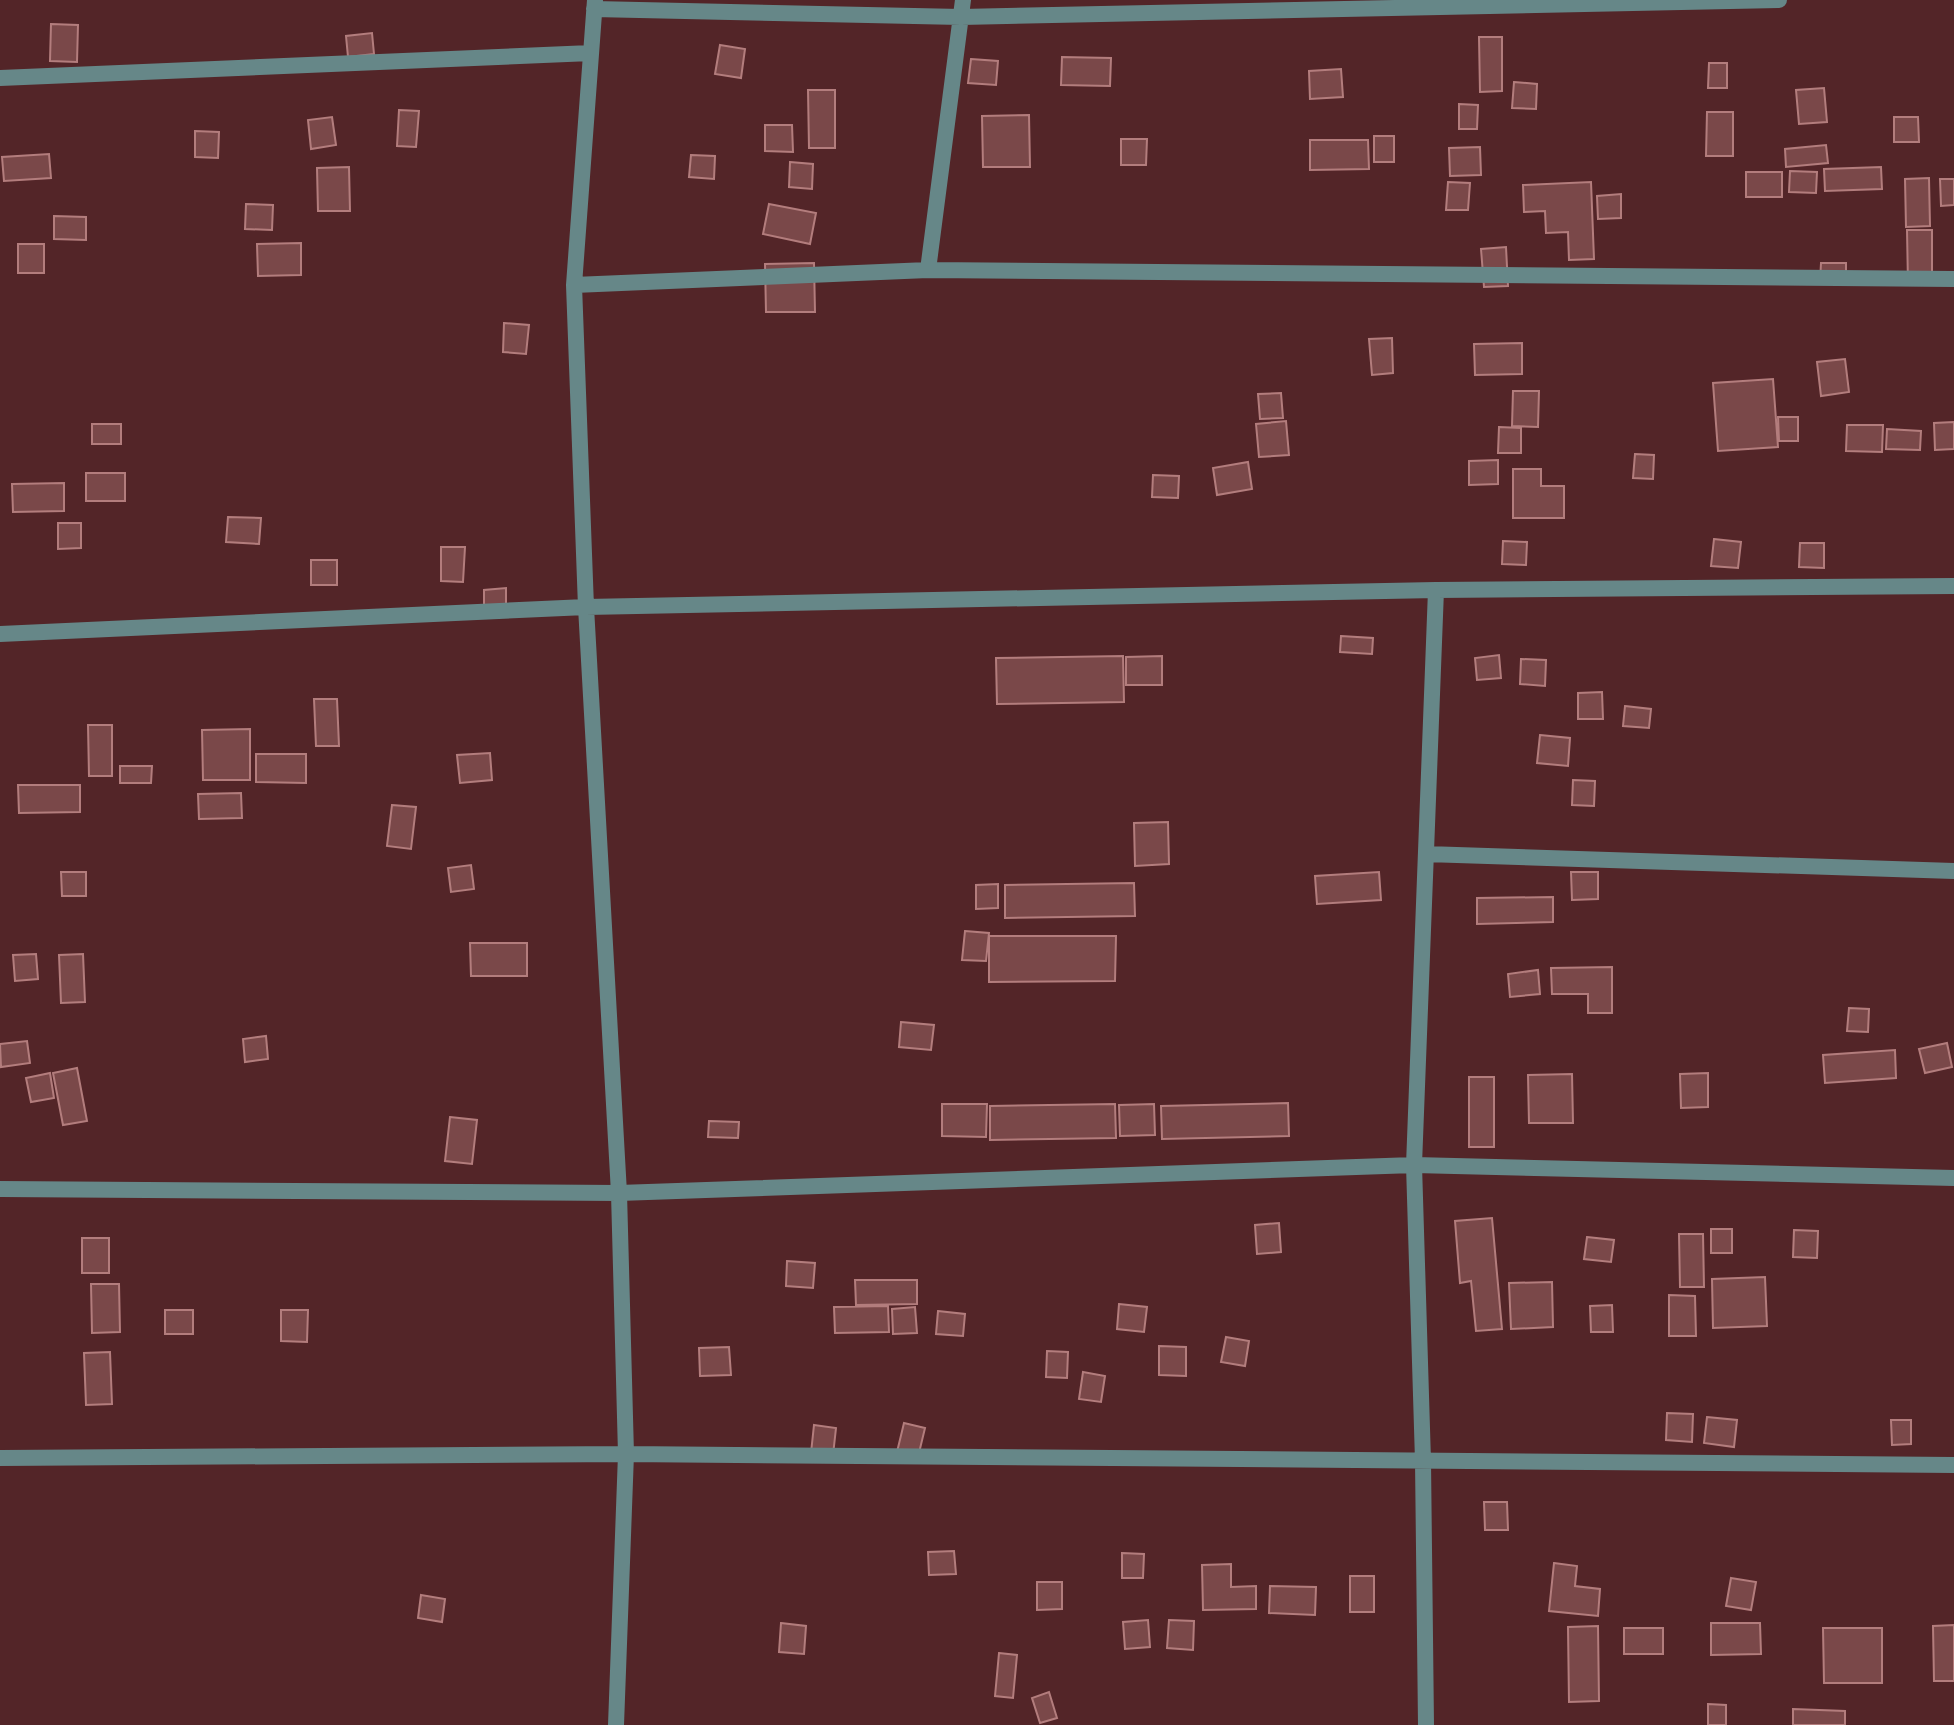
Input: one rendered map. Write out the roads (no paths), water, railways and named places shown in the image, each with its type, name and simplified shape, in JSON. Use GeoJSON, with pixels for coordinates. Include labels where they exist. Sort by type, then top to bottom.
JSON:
{"type":"FeatureCollection","features":[{"type":"Feature","properties":{"kind":"street"},"geometry":{"type":"LineString","coordinates":[[616,1725],[626,1454],[619,1193],[586,607],[574,285],[595,5],[962,9],[1779,0]]}},
{"type":"Feature","properties":{"kind":"street"},"geometry":{"type":"LineString","coordinates":[[928,270],[962,9]]}},
{"type":"Feature","properties":{"kind":"street"},"geometry":{"type":"LineString","coordinates":[[0,78],[591,53]]}},
{"type":"Feature","properties":{"kind":"street"},"geometry":{"type":"LineString","coordinates":[[574,285],[928,270],[1954,279]]}},
{"type":"Feature","properties":{"kind":"street"},"geometry":{"type":"LineString","coordinates":[[0,634],[586,607],[1436,590],[1954,586]]}},
{"type":"Feature","properties":{"kind":"street"},"geometry":{"type":"LineString","coordinates":[[1426,1725],[1423,1461],[1414,1165],[1436,590]]}},
{"type":"Feature","properties":{"kind":"street"},"geometry":{"type":"LineString","coordinates":[[1426,854],[1954,871]]}},
{"type":"Feature","properties":{"kind":"street"},"geometry":{"type":"LineString","coordinates":[[0,1189],[619,1193],[1414,1165],[1954,1178]]}},
{"type":"Feature","properties":{"kind":"street"},"geometry":{"type":"LineString","coordinates":[[0,1458],[626,1454],[1954,1465]]}}]}
